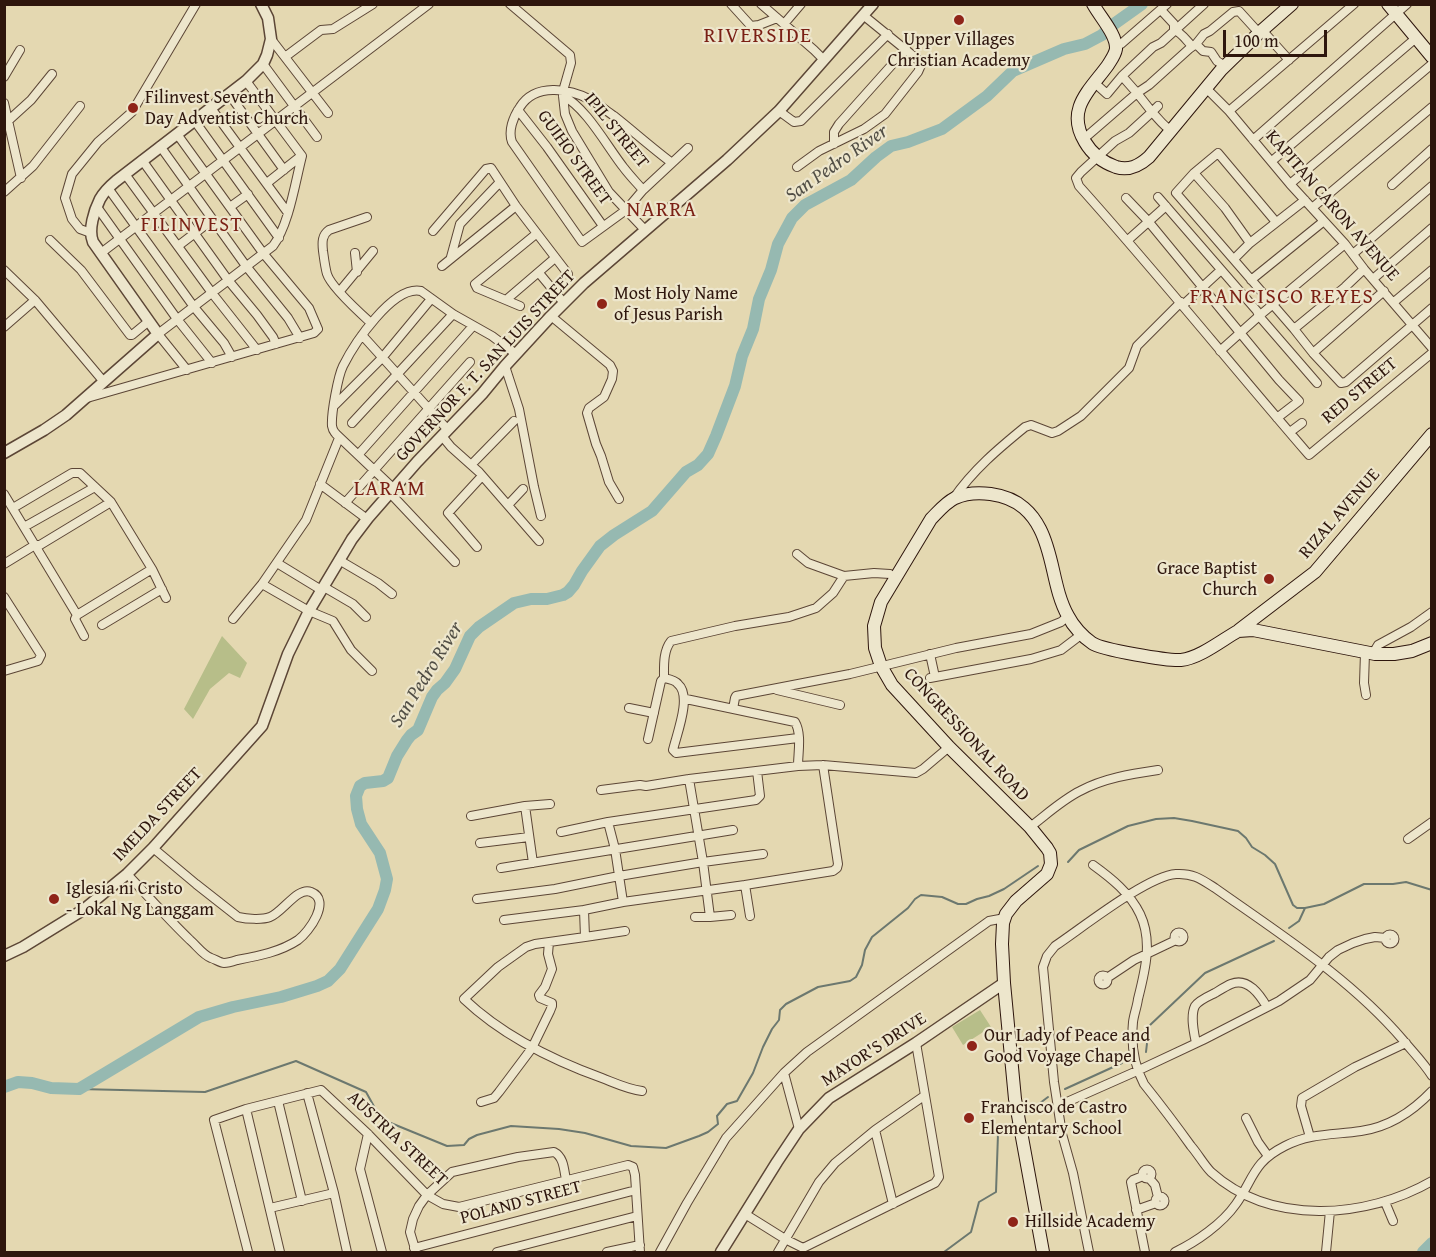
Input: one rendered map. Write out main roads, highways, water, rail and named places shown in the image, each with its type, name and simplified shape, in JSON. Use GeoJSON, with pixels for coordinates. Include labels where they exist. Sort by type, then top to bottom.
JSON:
{"type":"FeatureCollection","features":[{"type":"Feature","properties":{"kind":"main road"},"geometry":{"type":"LineString","coordinates":[[1095,8],[1114,40],[1116,51],[1079,105],[1078,127],[1089,149],[1098,158],[1108,164],[1130,168],[1139,166],[1149,157],[1225,66],[1292,4]]}},
{"type":"Feature","properties":{"kind":"main road"},"geometry":{"type":"LineString","coordinates":[[1392,9],[1431,57]]}},
{"type":"Feature","properties":{"kind":"main road","name":"RIZAL AVENUE"},"geometry":{"type":"LineString","coordinates":[[1238,631],[1315,572],[1431,434]]}},
{"type":"Feature","properties":{"kind":"main road","name":"CONGRESSIONAL ROAD"},"geometry":{"type":"LineString","coordinates":[[1043,1252],[1016,1104],[1002,944],[1005,918],[1009,910],[1016,901],[1043,879],[1051,868],[1051,858],[1047,848],[1030,827],[949,747],[892,685],[881,666],[875,648],[874,626],[881,602],[931,519],[953,499],[970,494],[988,494],[1007,498],[1023,506],[1034,518],[1047,546],[1058,589],[1068,616],[1093,645],[1146,657],[1180,660],[1195,656],[1238,631]]}},
{"type":"Feature","properties":{"kind":"main road"},"geometry":{"type":"LineString","coordinates":[[1259,614],[1260,631]]}},
{"type":"Feature","properties":{"kind":"main road"},"geometry":{"type":"LineString","coordinates":[[1238,631],[1245,629],[1260,631],[1370,654],[1403,653],[1431,643]]}},
{"type":"Feature","properties":{"kind":"waterway","name":"San Pedro River"},"geometry":{"type":"LineString","coordinates":[[4,1087],[18,1082],[51,1088],[79,1089],[199,1017],[281,997],[328,981],[340,969],[378,909],[387,879],[380,853],[361,824],[356,796],[360,786],[388,778],[397,756],[411,735],[418,730],[432,697],[455,669],[470,636],[479,627],[514,603],[531,599],[547,599],[568,592],[600,546],[652,511],[686,472],[698,465],[708,454],[735,386],[742,356],[753,329],[759,299],[771,270],[778,244],[792,218],[805,205],[851,180],[891,146],[942,129],[987,96],[1013,71],[1064,49],[1085,44],[1102,35],[1142,4]]}},
{"type":"Feature","properties":{"kind":"waterway"},"geometry":{"type":"LineString","coordinates":[[1068,862],[1079,850],[1128,826],[1156,819],[1174,818],[1238,831],[1252,847],[1275,864],[1293,905],[1297,908],[1324,904],[1364,884],[1406,882],[1432,890]]}},
{"type":"Feature","properties":{"kind":"waterway"},"geometry":{"type":"LineString","coordinates":[[79,1089],[205,1092],[296,1061],[366,1092],[381,1119],[447,1146],[464,1145],[477,1135],[511,1126],[559,1129],[585,1133],[631,1146],[666,1148],[708,1132],[718,1124],[717,1116],[727,1104],[737,1101],[753,1073],[763,1047],[779,1020],[780,1010],[786,1004],[818,987],[850,981],[856,977],[872,937],[908,908],[915,899],[921,895],[942,897],[958,904],[966,904],[1004,889],[1038,866]]}},
{"type":"Feature","properties":{"kind":"waterway"},"geometry":{"type":"LineString","coordinates":[[1289,928],[1299,921],[1305,908]]}},
{"type":"Feature","properties":{"kind":"waterway"},"geometry":{"type":"LineString","coordinates":[[1146,1052],[1149,1026],[1205,973],[1274,941]]}},
{"type":"Feature","properties":{"kind":"waterway"},"geometry":{"type":"LineString","coordinates":[[1065,1089],[1122,1063]]}},
{"type":"Feature","properties":{"kind":"waterway"},"geometry":{"type":"LineString","coordinates":[[1023,1116],[1048,1097]]}},
{"type":"Feature","properties":{"kind":"waterway"},"geometry":{"type":"LineString","coordinates":[[944,1252],[971,1232],[979,1202],[996,1192],[998,1134],[1013,1123]]}},
{"type":"Feature","properties":{"kind":"waterway"},"geometry":{"type":"LineString","coordinates":[[1423,1252],[1432,1243]]}},
{"type":"Feature","properties":{"kind":"place","name":"Upper Villages Christian Academy"},"geometry":{"type":"Point","coordinates":[959,20]}},
{"type":"Feature","properties":{"kind":"place","name":"Filinvest Seventh Day Adventist Church"},"geometry":{"type":"Point","coordinates":[133,108]}},
{"type":"Feature","properties":{"kind":"place","name":"Most Holy Name of Jesus Parish"},"geometry":{"type":"Point","coordinates":[602,304]}},
{"type":"Feature","properties":{"kind":"place","name":"Grace Baptist Church"},"geometry":{"type":"Point","coordinates":[1269,579]}},
{"type":"Feature","properties":{"kind":"place","name":"Iglesia ni Cristo - Lokal Ng Langgam"},"geometry":{"type":"Point","coordinates":[54,899]}},
{"type":"Feature","properties":{"kind":"place","name":"Our Lady of Peace and Good Voyage Chapel"},"geometry":{"type":"Point","coordinates":[972,1046]}},
{"type":"Feature","properties":{"kind":"place","name":"Francisco de Castro Elementary School"},"geometry":{"type":"Point","coordinates":[969,1118]}},
{"type":"Feature","properties":{"kind":"place","name":"Hillside Academy"},"geometry":{"type":"Point","coordinates":[1013,1222]}},
{"type":"Feature","properties":{"kind":"district","name":"RIVERSIDE"},"geometry":{"type":"Point","coordinates":[758,37]}},
{"type":"Feature","properties":{"kind":"district","name":"NARRA"},"geometry":{"type":"Point","coordinates":[662,211]}},
{"type":"Feature","properties":{"kind":"district","name":"FILINVEST"},"geometry":{"type":"Point","coordinates":[192,226]}},
{"type":"Feature","properties":{"kind":"district","name":"FRANCISCO REYES"},"geometry":{"type":"Point","coordinates":[1282,298]}},
{"type":"Feature","properties":{"kind":"district","name":"LARAM"},"geometry":{"type":"Point","coordinates":[390,490]}}]}
